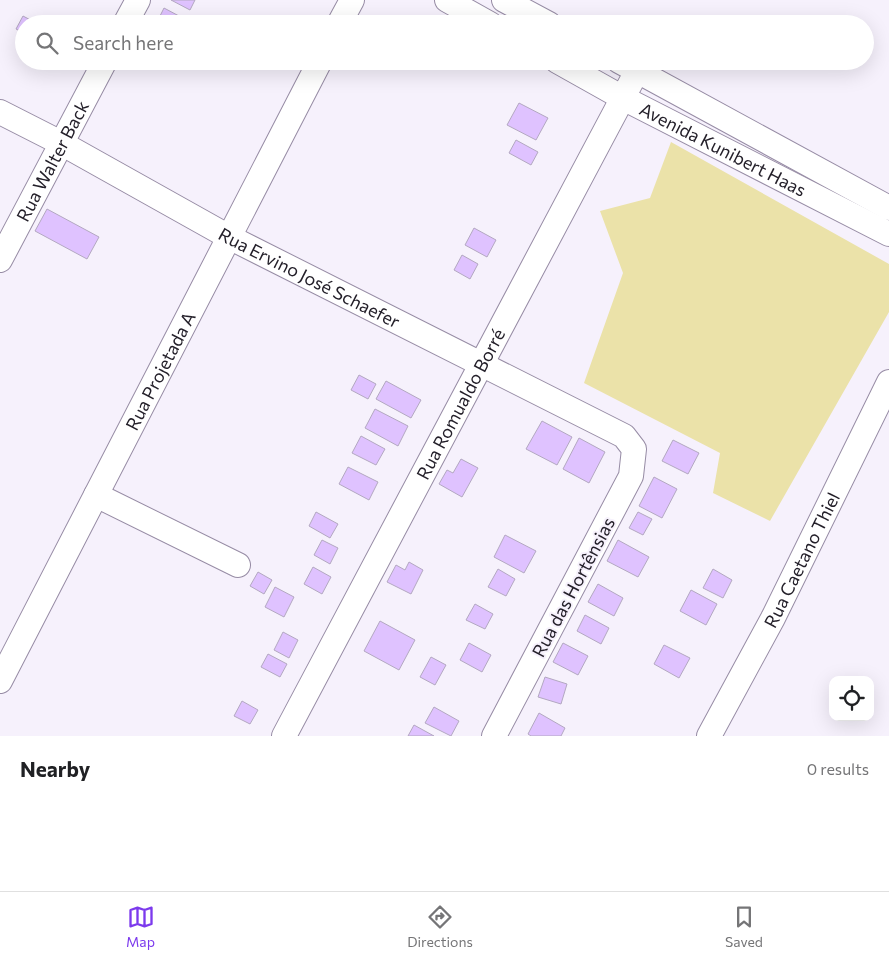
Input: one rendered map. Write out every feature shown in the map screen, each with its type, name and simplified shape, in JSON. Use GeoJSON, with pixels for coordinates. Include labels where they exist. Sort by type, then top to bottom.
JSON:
{"type":"FeatureCollection","features":[{"type":"Feature","properties":{"kind":"street"},"geometry":{"type":"LineString","coordinates":[[130,15],[138,0]]}},
{"type":"Feature","properties":{"kind":"street"},"geometry":{"type":"LineString","coordinates":[[344,15],[352,0]]}},
{"type":"Feature","properties":{"kind":"street"},"geometry":{"type":"LineString","coordinates":[[447,0],[474,15]]}},
{"type":"Feature","properties":{"kind":"street"},"geometry":{"type":"LineString","coordinates":[[504,0],[532,15]]}},
{"type":"Feature","properties":{"kind":"street","name":"Rua Walter Back"},"geometry":{"type":"LineString","coordinates":[[0,260],[100,70]]}},
{"type":"Feature","properties":{"kind":"street","name":"Rua Projetada A"},"geometry":{"type":"LineString","coordinates":[[0,681],[315,70]]}},
{"type":"Feature","properties":{"kind":"street","name":"Avenida Kunibert Haas"},"geometry":{"type":"LineString","coordinates":[[573,70],[623,98],[889,234]]}},
{"type":"Feature","properties":{"kind":"street","name":"Rua Romualdo Borré"},"geometry":{"type":"LineString","coordinates":[[284,736],[623,98],[627,70]]}},
{"type":"Feature","properties":{"kind":"street","name":"Avenida Kunibert Haas"},"geometry":{"type":"LineString","coordinates":[[635,70],[889,208]]}},
{"type":"Feature","properties":{"kind":"street","name":"Rua Ervino José Schaefer"},"geometry":{"type":"LineString","coordinates":[[0,112],[62,143],[229,237],[624,436]]}},
{"type":"Feature","properties":{"kind":"street","name":"Rua Caetano Thiel"},"geometry":{"type":"LineString","coordinates":[[709,736],[772,618],[889,382]]}},
{"type":"Feature","properties":{"kind":"street","name":"Rua das Hortênsias"},"geometry":{"type":"LineString","coordinates":[[494,736],[631,476],[634,449],[624,436]]}},
{"type":"Feature","properties":{"kind":"street"},"geometry":{"type":"LineString","coordinates":[[96,495],[238,564]]}},
{"type":"Feature","properties":{"kind":"shaded area"},"geometry":{"type":"Polygon","coordinates":[[[671,142],[889,264],[889,312],[770,521],[713,493],[720,453],[584,383],[623,273],[600,211],[650,198],[671,142]]]}},
{"type":"Feature","properties":{"kind":"building"},"geometry":{"type":"Polygon","coordinates":[[[171,0],[195,0],[190,10],[171,0]]]}},
{"type":"Feature","properties":{"kind":"building"},"geometry":{"type":"Polygon","coordinates":[[[164,8],[177,15],[160,15],[164,8]]]}},
{"type":"Feature","properties":{"kind":"building"},"geometry":{"type":"Polygon","coordinates":[[[519,103],[548,118],[536,140],[507,125],[519,103]]]}},
{"type":"Feature","properties":{"kind":"building"},"geometry":{"type":"Polygon","coordinates":[[[516,140],[538,152],[531,165],[509,153],[516,140]]]}},
{"type":"Feature","properties":{"kind":"building"},"geometry":{"type":"Polygon","coordinates":[[[47,209],[99,237],[87,259],[35,231],[47,209]]]}},
{"type":"Feature","properties":{"kind":"building"},"geometry":{"type":"Polygon","coordinates":[[[474,228],[496,240],[487,257],[465,245],[474,228]]]}},
{"type":"Feature","properties":{"kind":"building"},"geometry":{"type":"Polygon","coordinates":[[[462,255],[478,264],[470,279],[454,270],[462,255]]]}},
{"type":"Feature","properties":{"kind":"building"},"geometry":{"type":"Polygon","coordinates":[[[359,375],[376,384],[368,399],[351,390],[359,375]]]}},
{"type":"Feature","properties":{"kind":"building"},"geometry":{"type":"Polygon","coordinates":[[[386,381],[421,400],[411,418],[376,399],[386,381]]]}},
{"type":"Feature","properties":{"kind":"building"},"geometry":{"type":"Polygon","coordinates":[[[375,409],[408,426],[398,446],[365,428],[375,409]]]}},
{"type":"Feature","properties":{"kind":"building"},"geometry":{"type":"Polygon","coordinates":[[[542,421],[572,437],[557,465],[526,449],[542,421]]]}},
{"type":"Feature","properties":{"kind":"building"},"geometry":{"type":"Polygon","coordinates":[[[361,436],[385,449],[376,465],[352,453],[361,436]]]}},
{"type":"Feature","properties":{"kind":"building"},"geometry":{"type":"Polygon","coordinates":[[[579,438],[605,452],[589,483],[563,469],[579,438]]]}},
{"type":"Feature","properties":{"kind":"building"},"geometry":{"type":"Polygon","coordinates":[[[673,440],[699,453],[688,474],[662,461],[673,440]]]}},
{"type":"Feature","properties":{"kind":"building"},"geometry":{"type":"Polygon","coordinates":[[[461,459],[478,468],[462,497],[439,484],[447,470],[453,473],[461,459]]]}},
{"type":"Feature","properties":{"kind":"building"},"geometry":{"type":"Polygon","coordinates":[[[348,467],[378,482],[369,500],[339,484],[348,467]]]}},
{"type":"Feature","properties":{"kind":"building"},"geometry":{"type":"Polygon","coordinates":[[[654,477],[677,489],[662,518],[639,506],[654,477]]]}},
{"type":"Feature","properties":{"kind":"building"},"geometry":{"type":"Polygon","coordinates":[[[316,512],[338,524],[330,538],[309,526],[316,512]]]}},
{"type":"Feature","properties":{"kind":"building"},"geometry":{"type":"Polygon","coordinates":[[[638,512],[652,519],[643,535],[629,528],[638,512]]]}},
{"type":"Feature","properties":{"kind":"building"},"geometry":{"type":"Polygon","coordinates":[[[505,535],[536,551],[524,573],[494,557],[505,535]]]}},
{"type":"Feature","properties":{"kind":"building"},"geometry":{"type":"Polygon","coordinates":[[[322,540],[338,548],[330,564],[314,555],[322,540]]]}},
{"type":"Feature","properties":{"kind":"building"},"geometry":{"type":"Polygon","coordinates":[[[618,540],[649,557],[638,577],[607,561],[618,540]]]}},
{"type":"Feature","properties":{"kind":"building"},"geometry":{"type":"Polygon","coordinates":[[[409,562],[423,570],[411,594],[387,582],[396,565],[405,570],[409,562]]]}},
{"type":"Feature","properties":{"kind":"building"},"geometry":{"type":"Polygon","coordinates":[[[313,567],[331,577],[322,594],[304,584],[313,567]]]}},
{"type":"Feature","properties":{"kind":"building"},"geometry":{"type":"Polygon","coordinates":[[[498,569],[515,579],[506,596],[488,587],[498,569]]]}},
{"type":"Feature","properties":{"kind":"building"},"geometry":{"type":"Polygon","coordinates":[[[713,569],[732,580],[723,598],[703,588],[713,569]]]}},
{"type":"Feature","properties":{"kind":"building"},"geometry":{"type":"Polygon","coordinates":[[[258,572],[272,580],[264,594],[250,586],[258,572]]]}},
{"type":"Feature","properties":{"kind":"building"},"geometry":{"type":"Polygon","coordinates":[[[598,584],[623,598],[614,616],[588,602],[598,584]]]}},
{"type":"Feature","properties":{"kind":"building"},"geometry":{"type":"Polygon","coordinates":[[[275,587],[294,597],[284,617],[265,607],[275,587]]]}},
{"type":"Feature","properties":{"kind":"building"},"geometry":{"type":"Polygon","coordinates":[[[691,590],[717,604],[706,625],[680,611],[691,590]]]}},
{"type":"Feature","properties":{"kind":"building"},"geometry":{"type":"Polygon","coordinates":[[[475,604],[493,614],[485,629],[466,620],[475,604]]]}},
{"type":"Feature","properties":{"kind":"building"},"geometry":{"type":"Polygon","coordinates":[[[585,615],[609,628],[601,644],[577,631],[585,615]]]}},
{"type":"Feature","properties":{"kind":"building"},"geometry":{"type":"Polygon","coordinates":[[[380,621],[415,640],[399,670],[364,651],[380,621]]]}},
{"type":"Feature","properties":{"kind":"building"},"geometry":{"type":"Polygon","coordinates":[[[283,632],[298,640],[289,658],[274,650],[283,632]]]}},
{"type":"Feature","properties":{"kind":"building"},"geometry":{"type":"Polygon","coordinates":[[[469,643],[491,655],[482,672],[460,660],[469,643]]]}},
{"type":"Feature","properties":{"kind":"building"},"geometry":{"type":"Polygon","coordinates":[[[563,643],[588,656],[578,675],[553,662],[563,643]]]}},
{"type":"Feature","properties":{"kind":"building"},"geometry":{"type":"Polygon","coordinates":[[[664,645],[690,658],[679,678],[654,664],[664,645]]]}},
{"type":"Feature","properties":{"kind":"building"},"geometry":{"type":"Polygon","coordinates":[[[268,654],[287,664],[280,677],[261,667],[268,654]]]}},
{"type":"Feature","properties":{"kind":"building"},"geometry":{"type":"Polygon","coordinates":[[[431,657],[446,665],[435,685],[420,677],[431,657]]]}},
{"type":"Feature","properties":{"kind":"building"},"geometry":{"type":"Polygon","coordinates":[[[545,677],[567,684],[561,704],[538,697],[545,677]]]}},
{"type":"Feature","properties":{"kind":"building"},"geometry":{"type":"Polygon","coordinates":[[[242,701],[258,710],[250,724],[234,716],[242,701]]]}},
{"type":"Feature","properties":{"kind":"building"},"geometry":{"type":"Polygon","coordinates":[[[434,707],[459,721],[451,736],[425,723],[434,707]]]}},
{"type":"Feature","properties":{"kind":"building"},"geometry":{"type":"Polygon","coordinates":[[[539,713],[565,728],[561,736],[531,736],[528,734],[539,713]]]}},
{"type":"Feature","properties":{"kind":"building"},"geometry":{"type":"Polygon","coordinates":[[[414,725],[434,736],[408,736],[414,725]]]}}]}
